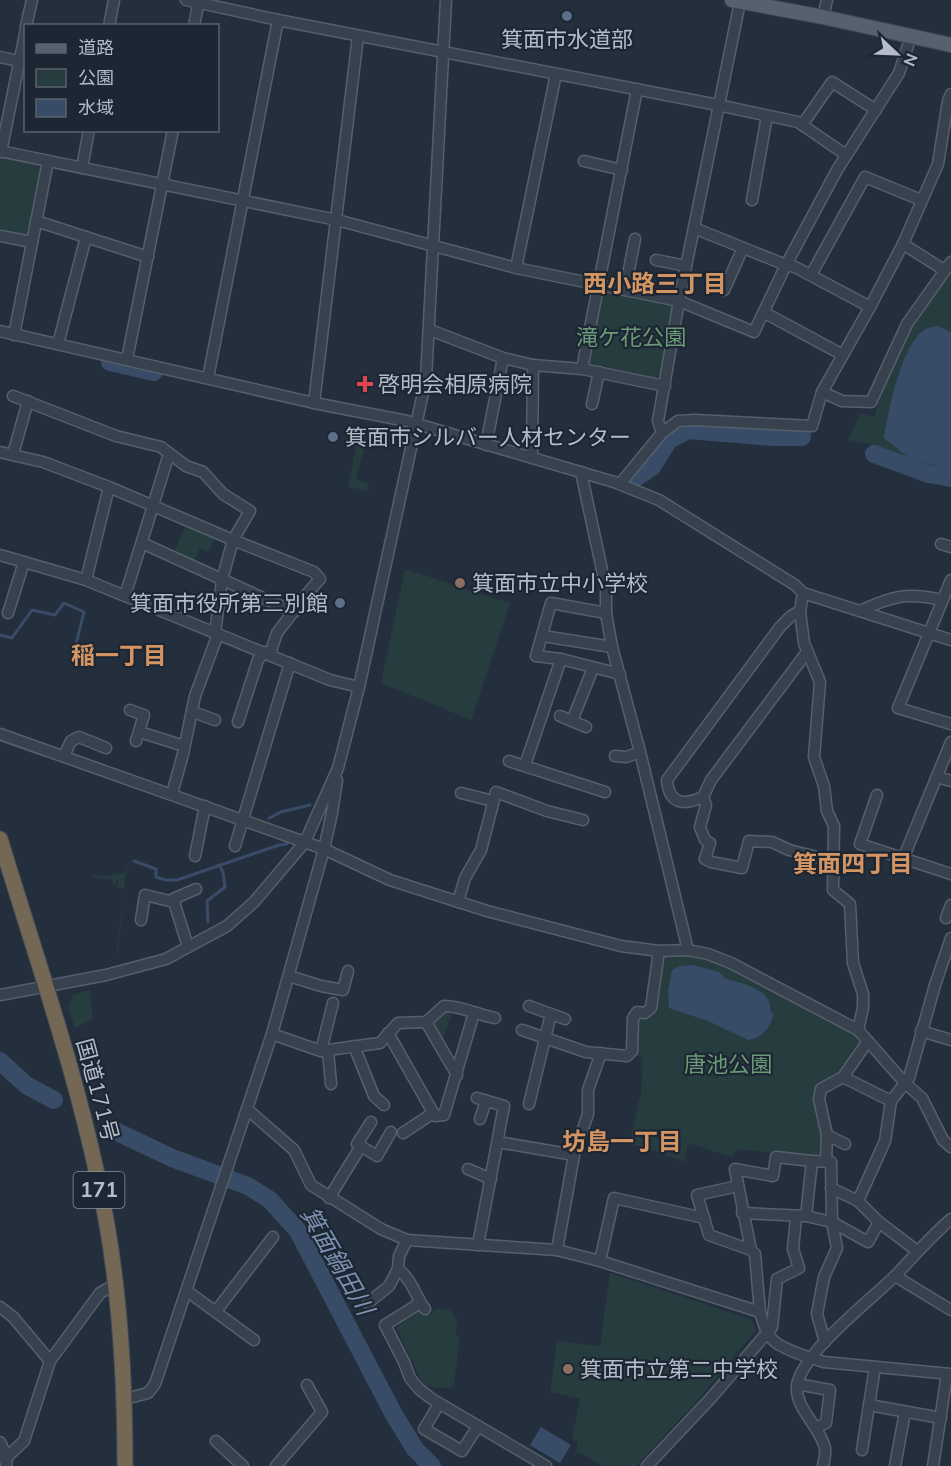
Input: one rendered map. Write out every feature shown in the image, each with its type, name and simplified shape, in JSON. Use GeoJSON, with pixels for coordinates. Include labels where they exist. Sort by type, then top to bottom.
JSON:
{"type":"FeatureCollection","features":[{"type":"Feature","properties":{"kind":"highway","name":"国道171号"},"geometry":{"type":"LineString","coordinates":[[0,839],[84,1120],[107,1226],[125,1399],[125,1466]]}},
{"type":"Feature","properties":{"kind":"main road"},"geometry":{"type":"LineString","coordinates":[[736,1],[951,45]]}},
{"type":"Feature","properties":{"kind":"street"},"geometry":{"type":"LineString","coordinates":[[27,24],[32,0]]}},
{"type":"Feature","properties":{"kind":"street"},"geometry":{"type":"LineString","coordinates":[[109,24],[114,0]]}},
{"type":"Feature","properties":{"kind":"street"},"geometry":{"type":"LineString","coordinates":[[186,0],[798,122],[846,155]]}},
{"type":"Feature","properties":{"kind":"street"},"geometry":{"type":"LineString","coordinates":[[125,1399],[148,1394],[155,1384],[272,1034],[333,813],[338,768],[359,687],[426,380],[446,0]]}},
{"type":"Feature","properties":{"kind":"street"},"geometry":{"type":"LineString","coordinates":[[822,17],[827,0]]}},
{"type":"Feature","properties":{"kind":"street"},"geometry":{"type":"LineString","coordinates":[[194,24],[199,1]]}},
{"type":"Feature","properties":{"kind":"street"},"geometry":{"type":"LineString","coordinates":[[662,433],[658,421],[736,1]]}},
{"type":"Feature","properties":{"kind":"street"},"geometry":{"type":"LineString","coordinates":[[208,378],[278,20]]}},
{"type":"Feature","properties":{"kind":"street"},"geometry":{"type":"LineString","coordinates":[[314,403],[358,36]]}},
{"type":"Feature","properties":{"kind":"street"},"geometry":{"type":"LineString","coordinates":[[24,37],[0,152],[337,220],[516,268],[679,301],[753,332],[765,312],[786,265],[846,155],[899,73],[911,36]]}},
{"type":"Feature","properties":{"kind":"street"},"geometry":{"type":"LineString","coordinates":[[0,57],[19,61]]}},
{"type":"Feature","properties":{"kind":"street"},"geometry":{"type":"LineString","coordinates":[[516,268],[556,74]]}},
{"type":"Feature","properties":{"kind":"street"},"geometry":{"type":"LineString","coordinates":[[802,125],[832,82],[876,110]]}},
{"type":"Feature","properties":{"kind":"street"},"geometry":{"type":"LineString","coordinates":[[582,369],[637,89]]}},
{"type":"Feature","properties":{"kind":"street"},"geometry":{"type":"LineString","coordinates":[[620,484],[662,433],[678,421],[812,426],[822,392],[903,244],[938,164],[951,94]]}},
{"type":"Feature","properties":{"kind":"street"},"geometry":{"type":"LineString","coordinates":[[752,200],[767,116]]}},
{"type":"Feature","properties":{"kind":"street"},"geometry":{"type":"LineString","coordinates":[[82,168],[89,132]]}},
{"type":"Feature","properties":{"kind":"street"},"geometry":{"type":"LineString","coordinates":[[127,359],[173,132]]}},
{"type":"Feature","properties":{"kind":"street"},"geometry":{"type":"LineString","coordinates":[[14,334],[48,161]]}},
{"type":"Feature","properties":{"kind":"street"},"geometry":{"type":"LineString","coordinates":[[584,162],[622,170]]}},
{"type":"Feature","properties":{"kind":"street"},"geometry":{"type":"LineString","coordinates":[[811,275],[865,177],[921,200]]}},
{"type":"Feature","properties":{"kind":"street"},"geometry":{"type":"LineString","coordinates":[[36,221],[148,257]]}},
{"type":"Feature","properties":{"kind":"street"},"geometry":{"type":"LineString","coordinates":[[694,228],[795,267],[870,307]]}},
{"type":"Feature","properties":{"kind":"street"},"geometry":{"type":"LineString","coordinates":[[0,236],[32,242]]}},
{"type":"Feature","properties":{"kind":"street"},"geometry":{"type":"LineString","coordinates":[[58,344],[86,237]]}},
{"type":"Feature","properties":{"kind":"street"},"geometry":{"type":"LineString","coordinates":[[625,290],[635,239]]}},
{"type":"Feature","properties":{"kind":"street"},"geometry":{"type":"LineString","coordinates":[[822,392],[842,401],[871,402],[907,324],[948,266],[903,244]]}},
{"type":"Feature","properties":{"kind":"street"},"geometry":{"type":"LineString","coordinates":[[724,290],[743,248]]}},
{"type":"Feature","properties":{"kind":"street"},"geometry":{"type":"LineString","coordinates":[[656,260],[686,266]]}},
{"type":"Feature","properties":{"kind":"street"},"geometry":{"type":"LineString","coordinates":[[765,312],[843,355]]}},
{"type":"Feature","properties":{"kind":"street"},"geometry":{"type":"LineString","coordinates":[[430,330],[503,358],[533,365],[582,369],[665,386]]}},
{"type":"Feature","properties":{"kind":"street"},"geometry":{"type":"LineString","coordinates":[[0,331],[314,403],[418,424],[620,484],[659,500],[795,585],[804,593],[951,640]]}},
{"type":"Feature","properties":{"kind":"street"},"geometry":{"type":"LineString","coordinates":[[486,445],[503,358]]}},
{"type":"Feature","properties":{"kind":"street"},"geometry":{"type":"LineString","coordinates":[[532,458],[533,365]]}},
{"type":"Feature","properties":{"kind":"street"},"geometry":{"type":"LineString","coordinates":[[592,404],[599,372]]}},
{"type":"Feature","properties":{"kind":"street"},"geometry":{"type":"LineString","coordinates":[[12,396],[116,436],[161,447],[186,466],[203,471],[223,494],[250,511],[233,540],[222,580],[216,633],[197,688],[172,794]]}},
{"type":"Feature","properties":{"kind":"street"},"geometry":{"type":"LineString","coordinates":[[13,454],[28,401]]}},
{"type":"Feature","properties":{"kind":"street"},"geometry":{"type":"LineString","coordinates":[[0,452],[43,462],[109,487],[314,572],[320,579],[277,633],[267,653],[258,660],[238,722]]}},
{"type":"Feature","properties":{"kind":"street"},"geometry":{"type":"LineString","coordinates":[[125,596],[169,454]]}},
{"type":"Feature","properties":{"kind":"street"},"geometry":{"type":"LineString","coordinates":[[581,472],[606,589],[606,613],[612,647],[688,950]]}},
{"type":"Feature","properties":{"kind":"street"},"geometry":{"type":"LineString","coordinates":[[86,580],[109,487]]}},
{"type":"Feature","properties":{"kind":"street"},"geometry":{"type":"LineString","coordinates":[[142,543],[294,612]]}},
{"type":"Feature","properties":{"kind":"street"},"geometry":{"type":"LineString","coordinates":[[0,555],[86,580],[330,680],[359,687]]}},
{"type":"Feature","properties":{"kind":"street"},"geometry":{"type":"LineString","coordinates":[[8,613],[24,562]]}},
{"type":"Feature","properties":{"kind":"street"},"geometry":{"type":"LineString","coordinates":[[951,579],[898,708],[951,724]]}},
{"type":"Feature","properties":{"kind":"street"},"geometry":{"type":"LineString","coordinates":[[804,593],[800,611],[804,644],[820,682],[814,757],[824,786],[826,811],[834,826],[833,890],[850,904],[853,963],[863,993],[863,1008],[858,1030]]}},
{"type":"Feature","properties":{"kind":"street"},"geometry":{"type":"LineString","coordinates":[[860,611],[885,599],[918,595],[942,600]]}},
{"type":"Feature","properties":{"kind":"street"},"geometry":{"type":"LineString","coordinates":[[606,613],[550,603],[536,656],[561,659],[620,674]]}},
{"type":"Feature","properties":{"kind":"street"},"geometry":{"type":"LineString","coordinates":[[800,611],[780,627],[667,780],[668,792],[672,797],[680,802],[692,802],[703,797],[711,780],[807,652]]}},
{"type":"Feature","properties":{"kind":"street"},"geometry":{"type":"LineString","coordinates":[[543,636],[612,647]]}},
{"type":"Feature","properties":{"kind":"street"},"geometry":{"type":"LineString","coordinates":[[525,765],[561,659]]}},
{"type":"Feature","properties":{"kind":"street"},"geometry":{"type":"LineString","coordinates":[[235,846],[290,663]]}},
{"type":"Feature","properties":{"kind":"street"},"geometry":{"type":"LineString","coordinates":[[572,721],[593,668]]}},
{"type":"Feature","properties":{"kind":"street"},"geometry":{"type":"LineString","coordinates":[[130,710],[144,715],[138,736],[184,746]]}},
{"type":"Feature","properties":{"kind":"street"},"geometry":{"type":"LineString","coordinates":[[193,712],[215,720]]}},
{"type":"Feature","properties":{"kind":"street"},"geometry":{"type":"LineString","coordinates":[[560,716],[586,727]]}},
{"type":"Feature","properties":{"kind":"street"},"geometry":{"type":"LineString","coordinates":[[0,734],[324,849],[390,880],[458,902],[610,944],[659,951],[688,950],[708,954],[730,963],[858,1030],[905,1083],[922,1098],[943,1140],[951,1147]]}},
{"type":"Feature","properties":{"kind":"street"},"geometry":{"type":"LineString","coordinates":[[64,756],[71,741],[79,737],[106,748]]}},
{"type":"Feature","properties":{"kind":"street"},"geometry":{"type":"LineString","coordinates":[[903,859],[951,742]]}},
{"type":"Feature","properties":{"kind":"street"},"geometry":{"type":"LineString","coordinates":[[615,756],[626,757],[640,752]]}},
{"type":"Feature","properties":{"kind":"street"},"geometry":{"type":"LineString","coordinates":[[509,761],[605,792]]}},
{"type":"Feature","properties":{"kind":"street"},"geometry":{"type":"LineString","coordinates":[[0,995],[106,975],[166,959],[227,926],[254,902],[304,842],[338,768]]}},
{"type":"Feature","properties":{"kind":"street"},"geometry":{"type":"LineString","coordinates":[[937,777],[951,781]]}},
{"type":"Feature","properties":{"kind":"street"},"geometry":{"type":"LineString","coordinates":[[461,792],[493,801]]}},
{"type":"Feature","properties":{"kind":"street"},"geometry":{"type":"LineString","coordinates":[[458,902],[465,878],[480,850],[496,792],[547,812],[584,820]]}},
{"type":"Feature","properties":{"kind":"street"},"geometry":{"type":"LineString","coordinates":[[877,795],[861,844],[951,874]]}},
{"type":"Feature","properties":{"kind":"street"},"geometry":{"type":"LineString","coordinates":[[703,797],[706,805],[700,827],[705,840],[710,843],[705,859],[711,862],[742,868],[749,841],[772,842],[789,850],[833,861]]}},
{"type":"Feature","properties":{"kind":"street"},"geometry":{"type":"LineString","coordinates":[[195,856],[205,807]]}},
{"type":"Feature","properties":{"kind":"street"},"geometry":{"type":"LineString","coordinates":[[141,920],[143,894],[173,898],[192,889]]}},
{"type":"Feature","properties":{"kind":"street"},"geometry":{"type":"LineString","coordinates":[[173,898],[188,947]]}},
{"type":"Feature","properties":{"kind":"street"},"geometry":{"type":"LineString","coordinates":[[945,918],[951,905]]}},
{"type":"Feature","properties":{"kind":"street"},"geometry":{"type":"LineString","coordinates":[[858,1201],[885,1141],[891,1101],[909,1078],[934,985],[951,938]]}},
{"type":"Feature","properties":{"kind":"street"},"geometry":{"type":"LineString","coordinates":[[522,1030],[586,1052],[627,1056],[632,1051],[633,1018],[637,1012],[645,1013],[651,1008],[659,951]]}},
{"type":"Feature","properties":{"kind":"street"},"geometry":{"type":"LineString","coordinates":[[289,976],[343,990],[348,971]]}},
{"type":"Feature","properties":{"kind":"street"},"geometry":{"type":"LineString","coordinates":[[330,1084],[325,1051],[333,1003]]}},
{"type":"Feature","properties":{"kind":"street"},"geometry":{"type":"LineString","coordinates":[[272,1034],[325,1051],[380,1043],[398,1023],[426,1022],[444,1006],[453,1005],[495,1018]]}},
{"type":"Feature","properties":{"kind":"street"},"geometry":{"type":"LineString","coordinates":[[529,1006],[565,1019]]}},
{"type":"Feature","properties":{"kind":"street"},"geometry":{"type":"LineString","coordinates":[[388,1034],[435,1116],[444,1115],[474,1013]]}},
{"type":"Feature","properties":{"kind":"street"},"geometry":{"type":"LineString","coordinates":[[529,1104],[551,1014]]}},
{"type":"Feature","properties":{"kind":"street"},"geometry":{"type":"LineString","coordinates":[[426,1022],[457,1075]]}},
{"type":"Feature","properties":{"kind":"street"},"geometry":{"type":"LineString","coordinates":[[921,1031],[951,1040]]}},
{"type":"Feature","properties":{"kind":"street"},"geometry":{"type":"LineString","coordinates":[[825,1161],[827,1135],[819,1100],[821,1089],[843,1077],[868,1041]]}},
{"type":"Feature","properties":{"kind":"street"},"geometry":{"type":"LineString","coordinates":[[354,1046],[371,1100],[384,1105]]}},
{"type":"Feature","properties":{"kind":"street"},"geometry":{"type":"LineString","coordinates":[[557,1250],[574,1155],[588,1114],[588,1090],[601,1053]]}},
{"type":"Feature","properties":{"kind":"street"},"geometry":{"type":"LineString","coordinates":[[843,1077],[891,1101]]}},
{"type":"Feature","properties":{"kind":"street"},"geometry":{"type":"LineString","coordinates":[[478,1245],[504,1106],[482,1100],[480,1119]]}},
{"type":"Feature","properties":{"kind":"street"},"geometry":{"type":"LineString","coordinates":[[247,1109],[294,1150],[310,1185],[381,1229],[407,1240],[557,1250],[600,1261],[760,1312]]}},
{"type":"Feature","properties":{"kind":"street"},"geometry":{"type":"LineString","coordinates":[[403,1133],[433,1113]]}},
{"type":"Feature","properties":{"kind":"street"},"geometry":{"type":"LineString","coordinates":[[371,1122],[357,1144],[377,1155],[391,1132]]}},
{"type":"Feature","properties":{"kind":"street"},"geometry":{"type":"LineString","coordinates":[[827,1135],[845,1144]]}},
{"type":"Feature","properties":{"kind":"street"},"geometry":{"type":"LineString","coordinates":[[498,1142],[574,1155]]}},
{"type":"Feature","properties":{"kind":"street"},"geometry":{"type":"LineString","coordinates":[[330,1198],[361,1146]]}},
{"type":"Feature","properties":{"kind":"street"},"geometry":{"type":"LineString","coordinates":[[751,1250],[735,1169],[773,1176],[776,1157],[831,1162],[832,1222],[837,1248],[824,1277],[818,1314],[825,1342]]}},
{"type":"Feature","properties":{"kind":"street"},"geometry":{"type":"LineString","coordinates":[[646,1466],[711,1398],[772,1327],[777,1278],[799,1268],[793,1249],[812,1161]]}},
{"type":"Feature","properties":{"kind":"street"},"geometry":{"type":"LineString","coordinates":[[468,1169],[491,1179]]}},
{"type":"Feature","properties":{"kind":"street"},"geometry":{"type":"LineString","coordinates":[[738,1186],[697,1195],[709,1235],[751,1250],[755,1254],[760,1312],[767,1333],[774,1341],[824,1362],[949,1374],[933,1466]]}},
{"type":"Feature","properties":{"kind":"street"},"geometry":{"type":"LineString","coordinates":[[831,1188],[858,1201],[879,1222],[917,1251]]}},
{"type":"Feature","properties":{"kind":"street"},"geometry":{"type":"LineString","coordinates":[[600,1261],[614,1198],[704,1218]]}},
{"type":"Feature","properties":{"kind":"street"},"geometry":{"type":"LineString","coordinates":[[742,1213],[801,1216],[832,1222],[868,1242],[879,1222]]}},
{"type":"Feature","properties":{"kind":"street"},"geometry":{"type":"LineString","coordinates":[[823,1466],[825,1449],[816,1428],[798,1398],[797,1384],[811,1358],[825,1342],[951,1219]]}},
{"type":"Feature","properties":{"kind":"street"},"geometry":{"type":"LineString","coordinates":[[216,1311],[273,1237]]}},
{"type":"Feature","properties":{"kind":"street"},"geometry":{"type":"LineString","coordinates":[[369,1303],[389,1287],[398,1269],[399,1256],[407,1240]]}},
{"type":"Feature","properties":{"kind":"street"},"geometry":{"type":"LineString","coordinates":[[398,1269],[409,1278],[423,1306],[385,1325],[410,1378],[419,1389],[439,1404],[546,1466]]}},
{"type":"Feature","properties":{"kind":"street"},"geometry":{"type":"LineString","coordinates":[[895,1276],[951,1310]]}},
{"type":"Feature","properties":{"kind":"street"},"geometry":{"type":"LineString","coordinates":[[4,1460],[24,1441],[50,1361],[100,1293],[114,1285]]}},
{"type":"Feature","properties":{"kind":"street"},"geometry":{"type":"LineString","coordinates":[[187,1291],[254,1340]]}},
{"type":"Feature","properties":{"kind":"street"},"geometry":{"type":"LineString","coordinates":[[0,1307],[12,1317],[50,1361]]}},
{"type":"Feature","properties":{"kind":"street"},"geometry":{"type":"LineString","coordinates":[[862,1450],[875,1367]]}},
{"type":"Feature","properties":{"kind":"street"},"geometry":{"type":"LineString","coordinates":[[797,1384],[830,1390],[826,1423],[816,1428]]}},
{"type":"Feature","properties":{"kind":"street"},"geometry":{"type":"LineString","coordinates":[[276,1466],[322,1412],[307,1385]]}},
{"type":"Feature","properties":{"kind":"street"},"geometry":{"type":"LineString","coordinates":[[439,1404],[424,1429],[462,1451],[478,1426]]}},
{"type":"Feature","properties":{"kind":"street"},"geometry":{"type":"LineString","coordinates":[[869,1405],[941,1418]]}},
{"type":"Feature","properties":{"kind":"street"},"geometry":{"type":"LineString","coordinates":[[895,1466],[904,1412]]}},
{"type":"Feature","properties":{"kind":"street"},"geometry":{"type":"LineString","coordinates":[[216,1441],[243,1466]]}},
{"type":"Feature","properties":{"kind":"street"},"geometry":{"type":"LineString","coordinates":[[0,1442],[4,1460]]}},
{"type":"Feature","properties":{"kind":"green space"},"geometry":{"type":"Polygon","coordinates":[[[0,157],[36,164],[41,170],[30,232],[24,236],[0,231],[0,157]]]}},
{"type":"Feature","properties":{"kind":"green space"},"geometry":{"type":"Polygon","coordinates":[[[951,270],[951,475],[924,467],[874,445],[848,440],[860,413],[874,417],[883,387],[905,335],[951,270]]]}},
{"type":"Feature","properties":{"kind":"green space","name":"滝ケ花公園"},"geometry":{"type":"Polygon","coordinates":[[[605,291],[671,305],[673,308],[661,374],[655,379],[591,368],[588,365],[601,295],[605,291]]]}},
{"type":"Feature","properties":{"kind":"green space"},"geometry":{"type":"Polygon","coordinates":[[[356,446],[364,448],[356,480],[369,484],[368,491],[348,487],[356,446]]]}},
{"type":"Feature","properties":{"kind":"green space"},"geometry":{"type":"Polygon","coordinates":[[[186,525],[215,538],[209,552],[200,548],[193,563],[173,553],[186,525]]]}},
{"type":"Feature","properties":{"kind":"green space"},"geometry":{"type":"Polygon","coordinates":[[[405,569],[510,603],[471,720],[381,683],[405,569]]]}},
{"type":"Feature","properties":{"kind":"green space"},"geometry":{"type":"Polygon","coordinates":[[[129,862],[116,956],[124,888],[116,887],[119,880],[113,887],[113,880],[90,875],[108,876],[124,873],[129,862]]]}},
{"type":"Feature","properties":{"kind":"green space","name":"唐池公園"},"geometry":{"type":"Polygon","coordinates":[[[687,954],[720,962],[861,1037],[861,1042],[841,1072],[823,1084],[824,1154],[817,1158],[736,1149],[731,1157],[692,1144],[688,1145],[684,1162],[656,1151],[629,1145],[641,1092],[643,1057],[635,1055],[635,1019],[649,1015],[659,967],[664,957],[687,954]]]}},
{"type":"Feature","properties":{"kind":"green space"},"geometry":{"type":"Polygon","coordinates":[[[90,990],[93,1019],[75,1028],[68,1008],[72,995],[90,990]]]}},
{"type":"Feature","properties":{"kind":"green space"},"geometry":{"type":"Polygon","coordinates":[[[446,1011],[452,1013],[441,1046],[432,1026],[446,1011]]]}},
{"type":"Feature","properties":{"kind":"green space"},"geometry":{"type":"Polygon","coordinates":[[[610,1273],[750,1319],[756,1330],[698,1400],[636,1466],[603,1466],[576,1451],[578,1442],[572,1438],[580,1399],[550,1392],[557,1341],[600,1346],[610,1273]]]}},
{"type":"Feature","properties":{"kind":"green space"},"geometry":{"type":"Polygon","coordinates":[[[437,1308],[450,1310],[457,1321],[456,1336],[460,1337],[454,1384],[450,1388],[424,1386],[396,1327],[419,1311],[429,1315],[437,1308]]]}},
{"type":"Feature","properties":{"kind":"water"},"geometry":{"type":"Polygon","coordinates":[[[937,326],[951,332],[951,470],[909,458],[884,438],[898,377],[911,346],[928,328],[937,326]]]}},
{"type":"Feature","properties":{"kind":"water"},"geometry":{"type":"Polygon","coordinates":[[[693,965],[719,972],[726,979],[748,985],[762,993],[770,1004],[770,1011],[774,1014],[765,1031],[758,1037],[748,1040],[708,1021],[669,1008],[668,992],[672,970],[679,966],[693,965]]]}},
{"type":"Feature","properties":{"kind":"water"},"geometry":{"type":"Polygon","coordinates":[[[541,1427],[571,1445],[560,1463],[530,1445],[541,1427]]]}},
{"type":"Feature","properties":{"kind":"waterway"},"geometry":{"type":"LineString","coordinates":[[110,362],[154,372]]}},
{"type":"Feature","properties":{"kind":"waterway"},"geometry":{"type":"LineString","coordinates":[[637,477],[652,467],[669,440],[688,430],[802,437]]}},
{"type":"Feature","properties":{"kind":"waterway"},"geometry":{"type":"LineString","coordinates":[[874,454],[929,474],[951,478]]}},
{"type":"Feature","properties":{"kind":"waterway"},"geometry":{"type":"LineString","coordinates":[[0,635],[12,638],[32,610],[55,615],[64,603],[84,612],[75,648],[100,654]]}},
{"type":"Feature","properties":{"kind":"waterway"},"geometry":{"type":"LineString","coordinates":[[0,740],[43,755]]}},
{"type":"Feature","properties":{"kind":"waterway"},"geometry":{"type":"LineString","coordinates":[[269,818],[281,812],[310,805]]}},
{"type":"Feature","properties":{"kind":"waterway"},"geometry":{"type":"LineString","coordinates":[[134,861],[156,869],[156,877],[177,880],[287,844]]}},
{"type":"Feature","properties":{"kind":"waterway"},"geometry":{"type":"LineString","coordinates":[[208,922],[207,901],[225,887],[223,872],[219,865]]}},
{"type":"Feature","properties":{"kind":"waterway","name":"箕面鍋田川"},"geometry":{"type":"LineString","coordinates":[[0,1061],[26,1085],[54,1100]]}},
{"type":"Feature","properties":{"kind":"waterway","name":"箕面鍋田川"},"geometry":{"type":"LineString","coordinates":[[111,1129],[172,1158],[248,1186],[270,1200],[298,1231],[393,1413],[415,1449],[432,1466]]}},
{"type":"Feature","properties":{"kind":"place","name":"箕面市水道部"},"geometry":{"type":"Point","coordinates":[567,16]}},
{"type":"Feature","properties":{"kind":"place","name":"啓明会相原病院"},"geometry":{"type":"Point","coordinates":[365,384]}},
{"type":"Feature","properties":{"kind":"place","name":"箕面市シルバー人材センター"},"geometry":{"type":"Point","coordinates":[333,437]}},
{"type":"Feature","properties":{"kind":"place","name":"箕面市立中小学校"},"geometry":{"type":"Point","coordinates":[460,583]}},
{"type":"Feature","properties":{"kind":"place","name":"箕面市役所第三別館"},"geometry":{"type":"Point","coordinates":[340,603]}},
{"type":"Feature","properties":{"kind":"place","name":"箕面市立第二中学校"},"geometry":{"type":"Point","coordinates":[568,1369]}},
{"type":"Feature","properties":{"kind":"district","name":"西小路三丁目"},"geometry":{"type":"Point","coordinates":[655,284]}},
{"type":"Feature","properties":{"kind":"district","name":"稲一丁目"},"geometry":{"type":"Point","coordinates":[119,656]}},
{"type":"Feature","properties":{"kind":"district","name":"箕面四丁目"},"geometry":{"type":"Point","coordinates":[853,864]}},
{"type":"Feature","properties":{"kind":"district","name":"坊島一丁目"},"geometry":{"type":"Point","coordinates":[622,1142]}}]}
